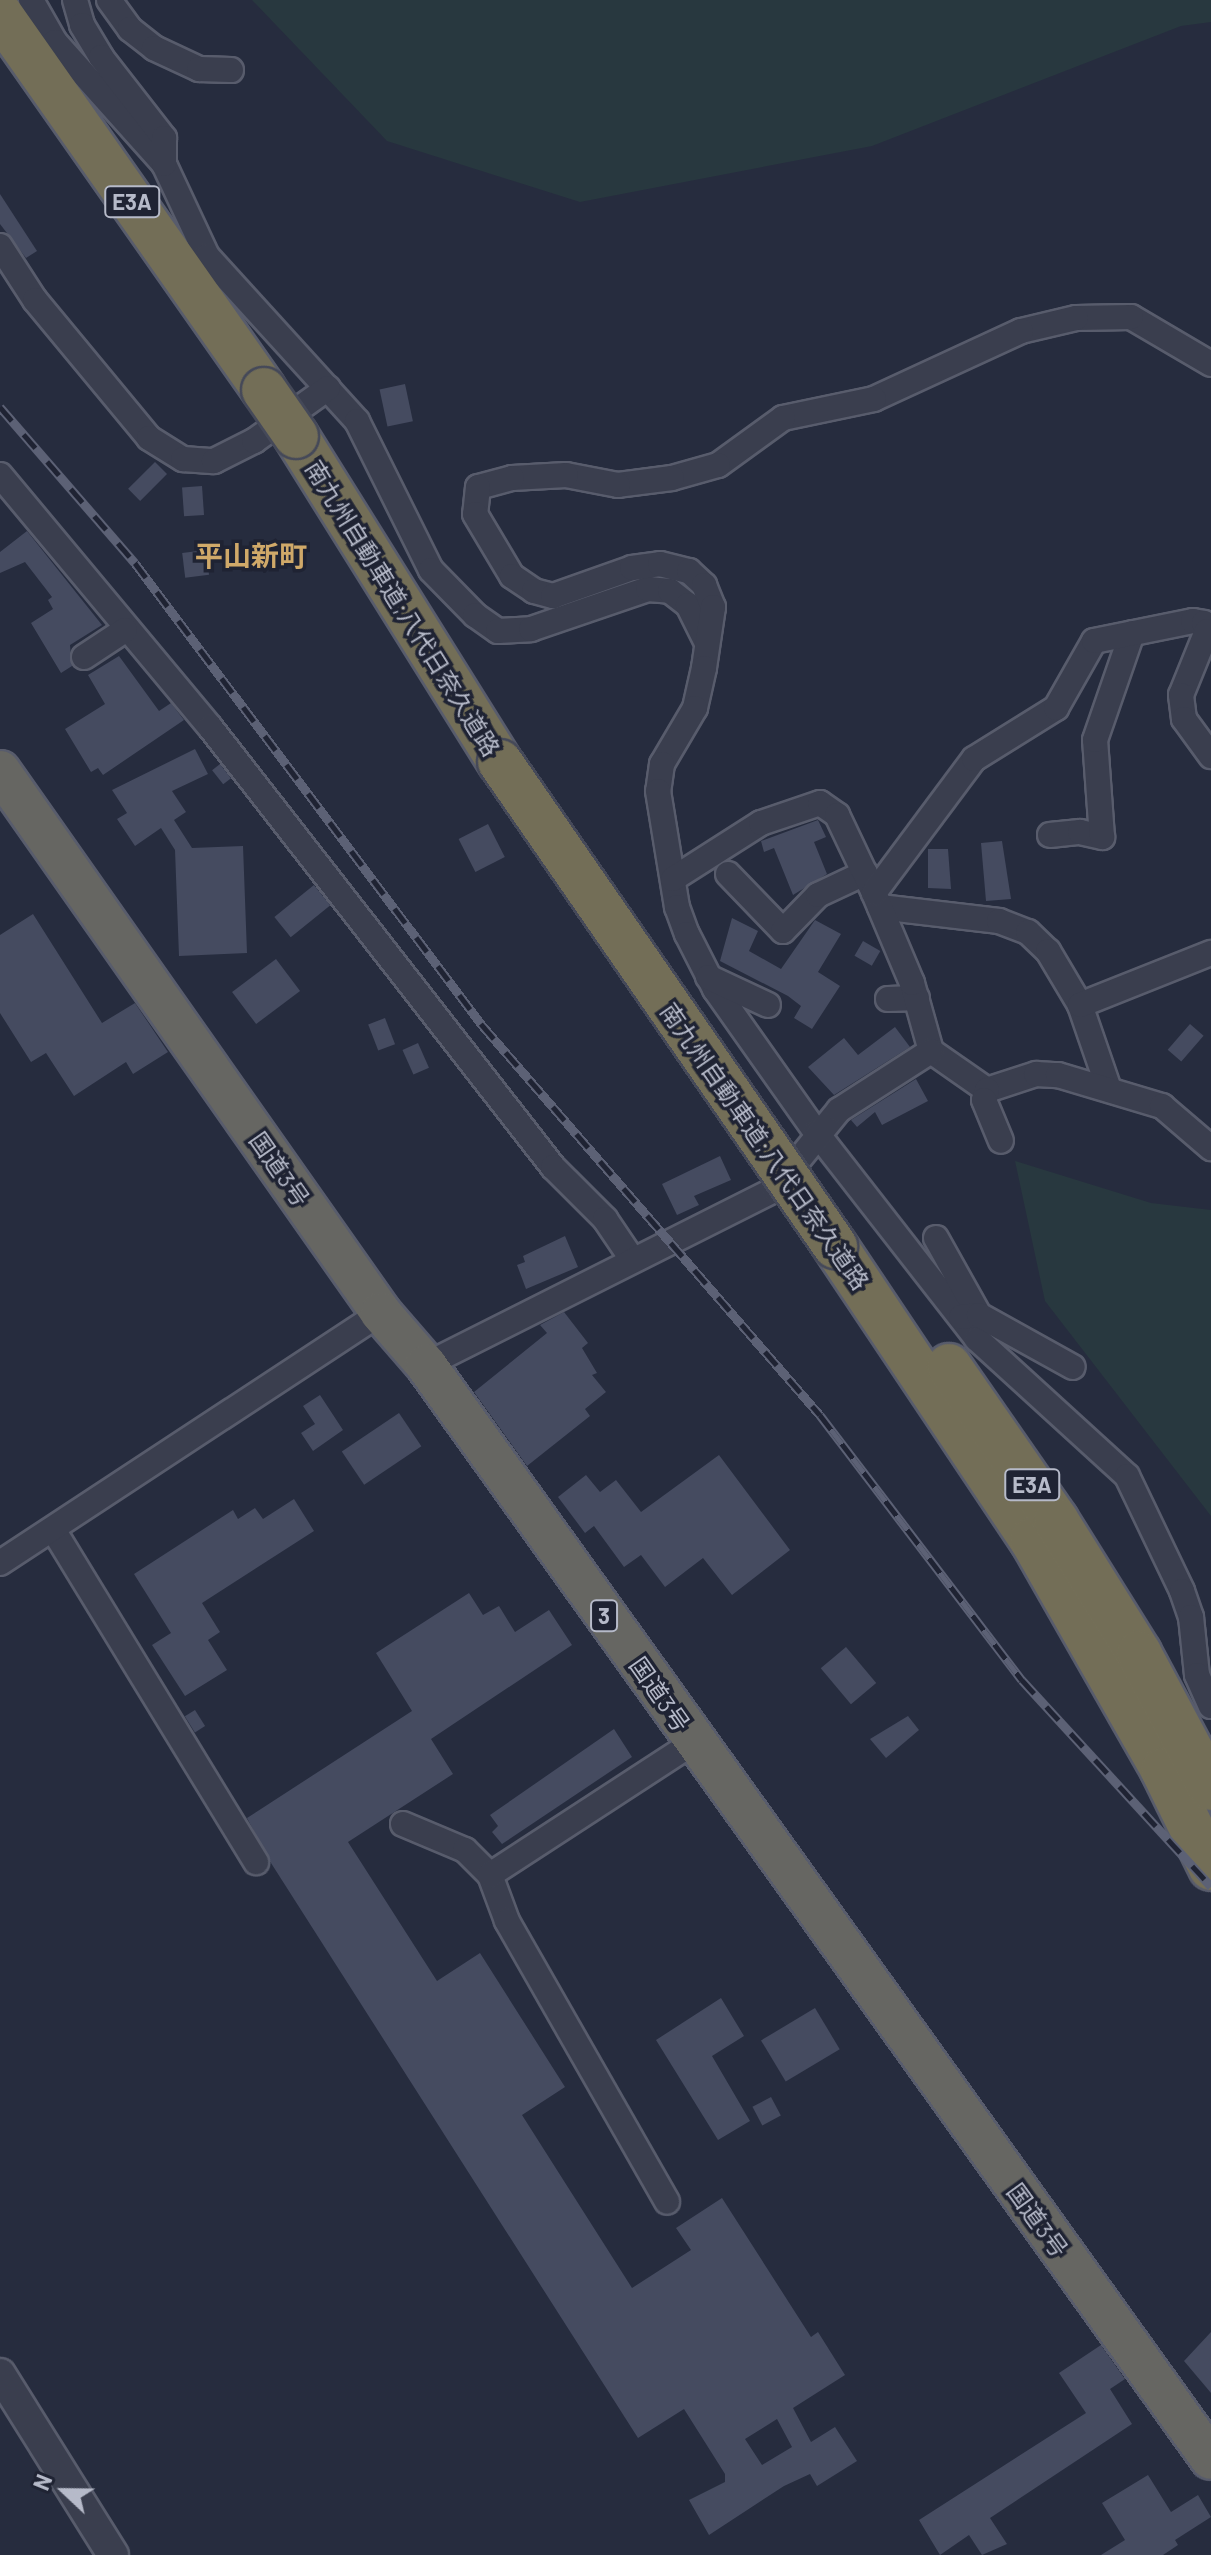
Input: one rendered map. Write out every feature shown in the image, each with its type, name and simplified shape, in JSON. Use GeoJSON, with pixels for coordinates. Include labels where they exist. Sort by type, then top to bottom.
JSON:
{"type":"FeatureCollection","features":[{"type":"Feature","properties":{"kind":"highway","name":"南九州自動車道;八代日奈久道路"},"geometry":{"type":"LineString","coordinates":[[0,14],[296,436],[506,758],[844,1239],[1032,1540],[1189,1770],[1211,1868]]}},
{"type":"Feature","properties":{"kind":"highway","name":"国道3号"},"geometry":{"type":"LineString","coordinates":[[0,771],[381,1313],[426,1365],[1211,2459]]}},
{"type":"Feature","properties":{"kind":"street"},"geometry":{"type":"LineString","coordinates":[[31,0],[55,42],[164,164],[207,256],[357,421],[431,570],[498,631],[531,629],[648,589],[670,591],[688,605],[706,641]]}},
{"type":"Feature","properties":{"kind":"street"},"geometry":{"type":"LineString","coordinates":[[75,0],[82,25],[101,57],[164,138],[164,164]]}},
{"type":"Feature","properties":{"kind":"street"},"geometry":{"type":"LineString","coordinates":[[109,0],[130,29],[154,48],[199,69],[231,70]]}},
{"type":"Feature","properties":{"kind":"street"},"geometry":{"type":"LineString","coordinates":[[0,246],[35,300],[149,438],[183,459],[214,461],[254,441],[328,388]]}},
{"type":"Feature","properties":{"kind":"street"},"geometry":{"type":"LineString","coordinates":[[1073,1367],[970,1316],[816,1132],[674,924],[673,879],[658,791],[662,764],[695,708],[713,607],[704,585],[689,571],[660,564],[632,568],[553,596],[534,591],[512,576],[475,514],[478,487],[512,478],[566,475],[618,485],[688,474],[718,465],[783,418],[874,399],[1021,331],[1076,318],[1131,317],[1211,364]]}},
{"type":"Feature","properties":{"kind":"street"},"geometry":{"type":"LineString","coordinates":[[0,475],[125,630],[210,727],[553,1167],[605,1219],[632,1259]]}},
{"type":"Feature","properties":{"kind":"street"},"geometry":{"type":"LineString","coordinates":[[873,891],[974,759],[1056,708],[1088,644],[1132,633],[1204,623],[1207,631],[1181,695],[1184,719],[1211,756]]}},
{"type":"Feature","properties":{"kind":"street"},"geometry":{"type":"LineString","coordinates":[[84,657],[125,630]]}},
{"type":"Feature","properties":{"kind":"street"},"geometry":{"type":"LineString","coordinates":[[1050,835],[1080,832],[1102,837],[1095,740],[1132,633]]}},
{"type":"Feature","properties":{"kind":"street"},"geometry":{"type":"LineString","coordinates":[[673,879],[761,823],[820,803],[837,815],[873,891],[917,998],[931,1051],[987,1090]]}},
{"type":"Feature","properties":{"kind":"street"},"geometry":{"type":"LineString","coordinates":[[728,874],[783,931],[818,895],[873,891],[999,921],[1028,932],[1048,951],[1080,1005],[1109,1089]]}},
{"type":"Feature","properties":{"kind":"street"},"geometry":{"type":"LineString","coordinates":[[1080,1005],[1211,953]]}},
{"type":"Feature","properties":{"kind":"street"},"geometry":{"type":"LineString","coordinates":[[708,977],[768,1005]]}},
{"type":"Feature","properties":{"kind":"street"},"geometry":{"type":"LineString","coordinates":[[888,999],[917,998]]}},
{"type":"Feature","properties":{"kind":"street"},"geometry":{"type":"LineString","coordinates":[[426,1365],[774,1190],[816,1132],[839,1110],[931,1051]]}},
{"type":"Feature","properties":{"kind":"street"},"geometry":{"type":"LineString","coordinates":[[987,1090],[1036,1074],[1109,1089],[1162,1106],[1211,1148]]}},
{"type":"Feature","properties":{"kind":"street"},"geometry":{"type":"LineString","coordinates":[[987,1090],[984,1100],[1001,1141]]}},
{"type":"Feature","properties":{"kind":"street"},"geometry":{"type":"LineString","coordinates":[[936,1238],[977,1339],[1127,1476],[1182,1591],[1204,1665],[1197,1675],[1211,1706]]}},
{"type":"Feature","properties":{"kind":"street"},"geometry":{"type":"LineString","coordinates":[[0,1563],[54,1531],[381,1313]]}},
{"type":"Feature","properties":{"kind":"street"},"geometry":{"type":"LineString","coordinates":[[54,1531],[256,1862]]}},
{"type":"Feature","properties":{"kind":"street"},"geometry":{"type":"LineString","coordinates":[[490,1875],[694,1742]]}},
{"type":"Feature","properties":{"kind":"street"},"geometry":{"type":"LineString","coordinates":[[403,1824],[465,1850],[490,1875],[507,1921],[667,2202]]}},
{"type":"Feature","properties":{"kind":"street"},"geometry":{"type":"LineString","coordinates":[[0,2374],[113,2555]]}},
{"type":"Feature","properties":{"kind":"shaded area"},"geometry":{"type":"Polygon","coordinates":[[[252,0],[1211,0],[1211,22],[1181,26],[872,146],[580,202],[387,141],[252,0]]]}},
{"type":"Feature","properties":{"kind":"shaded area"},"geometry":{"type":"Polygon","coordinates":[[[1015,1161],[1151,1203],[1211,1210],[1211,1516],[1045,1301],[1015,1161]]]}},
{"type":"Feature","properties":{"kind":"building"},"geometry":{"type":"Polygon","coordinates":[[[0,194],[37,251],[26,258],[0,224],[0,194]]]}},
{"type":"Feature","properties":{"kind":"building"},"geometry":{"type":"Polygon","coordinates":[[[405,384],[413,421],[387,427],[380,389],[405,384]]]}},
{"type":"Feature","properties":{"kind":"building"},"geometry":{"type":"Polygon","coordinates":[[[155,462],[167,474],[140,501],[128,489],[155,462]]]}},
{"type":"Feature","properties":{"kind":"building"},"geometry":{"type":"Polygon","coordinates":[[[202,486],[204,515],[184,516],[182,487],[202,486]]]}},
{"type":"Feature","properties":{"kind":"building"},"geometry":{"type":"Polygon","coordinates":[[[27,531],[102,625],[70,645],[72,666],[61,673],[31,623],[53,609],[48,600],[52,597],[25,562],[0,573],[0,552],[27,531]]]}},
{"type":"Feature","properties":{"kind":"building"},"geometry":{"type":"Polygon","coordinates":[[[206,550],[209,575],[185,578],[182,553],[206,550]]]}},
{"type":"Feature","properties":{"kind":"building"},"geometry":{"type":"Polygon","coordinates":[[[119,656],[159,711],[171,703],[184,720],[103,775],[98,768],[91,772],[65,729],[105,704],[88,675],[119,656]]]}},
{"type":"Feature","properties":{"kind":"building"},"geometry":{"type":"Polygon","coordinates":[[[195,749],[208,774],[172,791],[186,812],[174,820],[192,848],[243,846],[247,953],[179,956],[175,850],[161,828],[135,846],[117,819],[127,813],[112,790],[195,749]]]}},
{"type":"Feature","properties":{"kind":"building"},"geometry":{"type":"Polygon","coordinates":[[[220,764],[231,778],[223,784],[212,770],[220,764]]]}},
{"type":"Feature","properties":{"kind":"building"},"geometry":{"type":"Polygon","coordinates":[[[818,820],[826,837],[814,842],[827,874],[793,895],[774,848],[764,852],[761,841],[818,820]]]}},
{"type":"Feature","properties":{"kind":"building"},"geometry":{"type":"Polygon","coordinates":[[[488,824],[505,857],[475,872],[459,839],[488,824]]]}},
{"type":"Feature","properties":{"kind":"building"},"geometry":{"type":"Polygon","coordinates":[[[1002,841],[1011,899],[986,901],[981,843],[1002,841]]]}},
{"type":"Feature","properties":{"kind":"building"},"geometry":{"type":"Polygon","coordinates":[[[928,849],[948,849],[951,889],[928,888],[928,849]]]}},
{"type":"Feature","properties":{"kind":"building"},"geometry":{"type":"Polygon","coordinates":[[[314,885],[330,905],[291,937],[274,917],[314,885]]]}},
{"type":"Feature","properties":{"kind":"building"},"geometry":{"type":"Polygon","coordinates":[[[33,914],[102,1023],[135,1003],[168,1052],[133,1074],[126,1062],[74,1096],[46,1053],[31,1062],[0,1013],[0,935],[33,914]]]}},
{"type":"Feature","properties":{"kind":"building"},"geometry":{"type":"Polygon","coordinates":[[[732,918],[758,931],[749,951],[781,969],[815,920],[841,934],[818,972],[840,986],[812,1029],[794,1018],[801,1006],[788,996],[720,961],[732,918]]]}},
{"type":"Feature","properties":{"kind":"building"},"geometry":{"type":"Polygon","coordinates":[[[863,941],[880,951],[872,966],[854,956],[863,941]]]}},
{"type":"Feature","properties":{"kind":"building"},"geometry":{"type":"Polygon","coordinates":[[[276,959],[300,991],[256,1024],[232,992],[276,959]]]}},
{"type":"Feature","properties":{"kind":"building"},"geometry":{"type":"Polygon","coordinates":[[[385,1018],[395,1044],[378,1051],[368,1024],[385,1018]]]}},
{"type":"Feature","properties":{"kind":"building"},"geometry":{"type":"Polygon","coordinates":[[[1190,1024],[1204,1036],[1181,1061],[1168,1050],[1190,1024]]]}},
{"type":"Feature","properties":{"kind":"building"},"geometry":{"type":"Polygon","coordinates":[[[895,1027],[910,1047],[834,1095],[808,1067],[844,1038],[858,1055],[895,1027]]]}},
{"type":"Feature","properties":{"kind":"building"},"geometry":{"type":"Polygon","coordinates":[[[418,1043],[429,1068],[413,1075],[402,1050],[418,1043]]]}},
{"type":"Feature","properties":{"kind":"building"},"geometry":{"type":"Polygon","coordinates":[[[916,1079],[928,1101],[882,1125],[875,1112],[857,1127],[851,1120],[916,1079]]]}},
{"type":"Feature","properties":{"kind":"building"},"geometry":{"type":"Polygon","coordinates":[[[720,1156],[731,1180],[694,1196],[699,1205],[677,1215],[662,1184],[720,1156]]]}},
{"type":"Feature","properties":{"kind":"building"},"geometry":{"type":"Polygon","coordinates":[[[565,1236],[578,1267],[526,1289],[517,1265],[525,1262],[523,1256],[565,1236]]]}},
{"type":"Feature","properties":{"kind":"building"},"geometry":{"type":"Polygon","coordinates":[[[564,1312],[588,1343],[582,1348],[597,1373],[592,1375],[606,1392],[585,1409],[590,1416],[527,1466],[474,1392],[547,1333],[540,1325],[564,1312]]]}},
{"type":"Feature","properties":{"kind":"building"},"geometry":{"type":"Polygon","coordinates":[[[320,1395],[343,1430],[313,1451],[301,1433],[315,1424],[303,1406],[320,1395]]]}},
{"type":"Feature","properties":{"kind":"building"},"geometry":{"type":"Polygon","coordinates":[[[399,1413],[421,1446],[364,1485],[342,1452],[399,1413]]]}},
{"type":"Feature","properties":{"kind":"building"},"geometry":{"type":"Polygon","coordinates":[[[719,1455],[790,1550],[732,1595],[703,1558],[665,1587],[641,1555],[624,1567],[594,1526],[585,1533],[558,1497],[586,1475],[600,1492],[616,1480],[641,1512],[719,1455]]]}},
{"type":"Feature","properties":{"kind":"building"},"geometry":{"type":"Polygon","coordinates":[[[294,1499],[314,1531],[202,1603],[220,1632],[208,1640],[227,1670],[185,1696],[152,1645],[171,1633],[134,1574],[233,1510],[238,1519],[255,1508],[263,1519],[294,1499]]]}},
{"type":"Feature","properties":{"kind":"building"},"geometry":{"type":"Polygon","coordinates":[[[469,1593],[483,1615],[499,1606],[515,1632],[549,1610],[572,1645],[431,1739],[453,1774],[348,1842],[437,1981],[480,1953],[565,2087],[522,2115],[632,2288],[691,2250],[676,2228],[722,2198],[811,2337],[818,2332],[845,2375],[793,2408],[811,2442],[835,2427],[857,2461],[817,2486],[810,2474],[784,2486],[709,2535],[689,2500],[725,2482],[725,2474],[684,2409],[638,2438],[271,1863],[247,1818],[412,1711],[376,1653],[469,1593]],[[777,2419],[745,2439],[762,2465],[792,2447],[777,2419]]]}},
{"type":"Feature","properties":{"kind":"building"},"geometry":{"type":"Polygon","coordinates":[[[846,1647],[876,1683],[851,1704],[821,1668],[846,1647]]]}},
{"type":"Feature","properties":{"kind":"building"},"geometry":{"type":"Polygon","coordinates":[[[195,1710],[205,1726],[195,1732],[185,1716],[195,1710]]]}},
{"type":"Feature","properties":{"kind":"building"},"geometry":{"type":"Polygon","coordinates":[[[908,1716],[919,1730],[886,1758],[870,1739],[908,1716]]]}},
{"type":"Feature","properties":{"kind":"building"},"geometry":{"type":"Polygon","coordinates":[[[614,1729],[632,1757],[502,1844],[492,1832],[498,1826],[490,1815],[614,1729]]]}},
{"type":"Feature","properties":{"kind":"building"},"geometry":{"type":"Polygon","coordinates":[[[721,1998],[744,2036],[712,2056],[750,2121],[718,2140],[656,2040],[721,1998]]]}},
{"type":"Feature","properties":{"kind":"building"},"geometry":{"type":"Polygon","coordinates":[[[815,2008],[840,2049],[786,2082],[761,2040],[815,2008]]]}},
{"type":"Feature","properties":{"kind":"building"},"geometry":{"type":"Polygon","coordinates":[[[771,2097],[781,2116],[762,2125],[752,2107],[771,2097]]]}},
{"type":"Feature","properties":{"kind":"building"},"geometry":{"type":"Polygon","coordinates":[[[1211,2332],[1211,2393],[1184,2361],[1211,2332]]]}},
{"type":"Feature","properties":{"kind":"building"},"geometry":{"type":"Polygon","coordinates":[[[1101,2345],[1125,2379],[1110,2389],[1132,2424],[990,2518],[1007,2544],[982,2555],[969,2535],[940,2555],[919,2520],[1086,2413],[1059,2373],[1101,2345]]]}},
{"type":"Feature","properties":{"kind":"building"},"geometry":{"type":"Polygon","coordinates":[[[1148,2475],[1171,2512],[1198,2495],[1211,2517],[1175,2540],[1178,2545],[1163,2555],[1101,2555],[1125,2540],[1102,2503],[1148,2475]]]}},
{"type":"Feature","properties":{"kind":"railway"},"geometry":{"type":"LineString","coordinates":[[0,407],[135,563],[482,1025],[820,1415],[1022,1680],[1211,1886]]}},
{"type":"Feature","properties":{"kind":"district","name":"平山新町"},"geometry":{"type":"Point","coordinates":[251,555]}}]}
